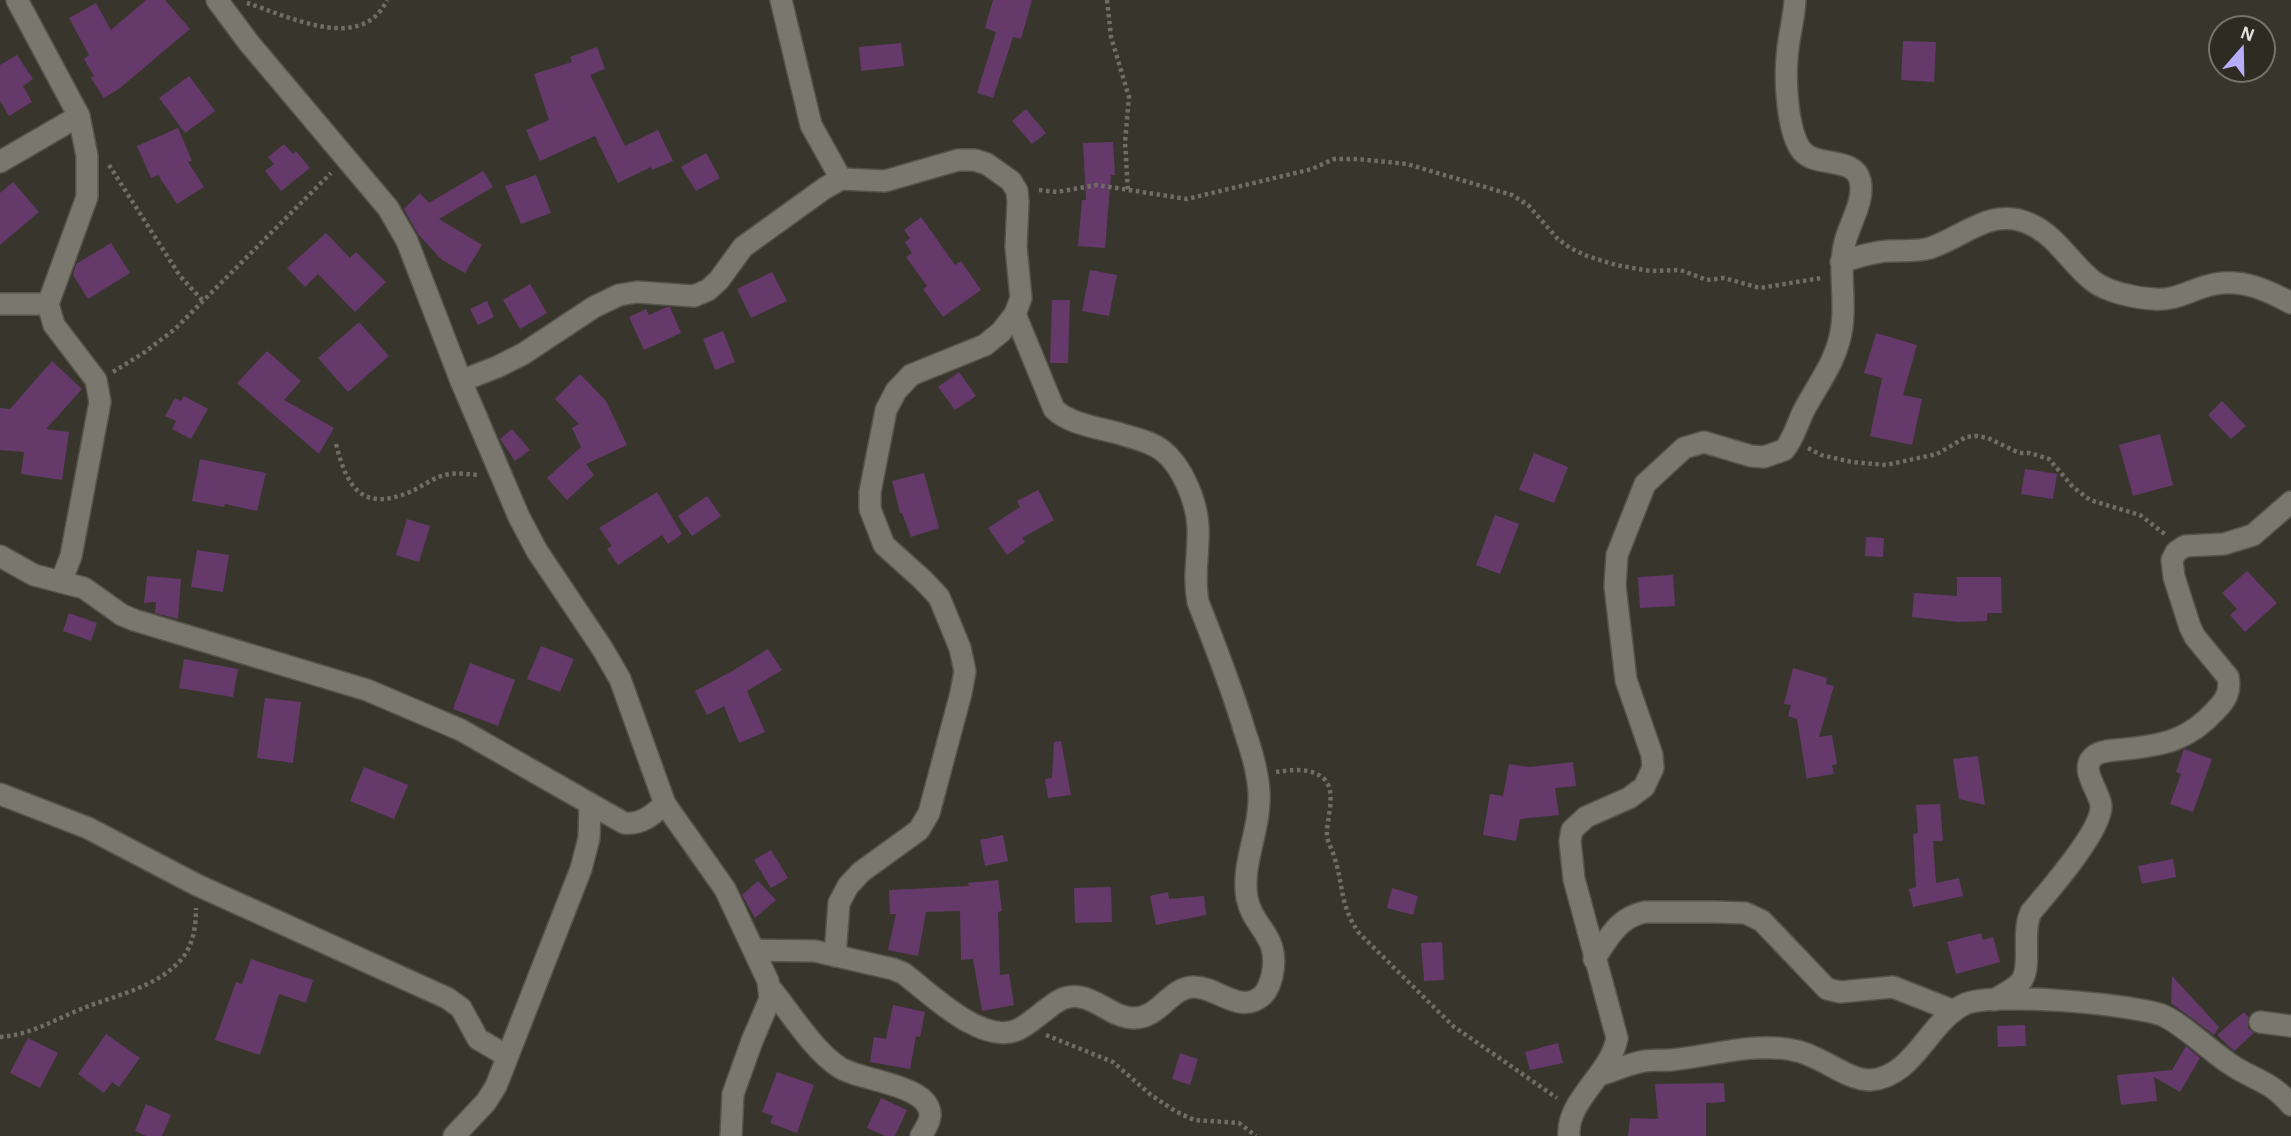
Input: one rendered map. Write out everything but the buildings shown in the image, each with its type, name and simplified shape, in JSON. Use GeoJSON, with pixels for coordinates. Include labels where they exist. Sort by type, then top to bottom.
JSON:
{"type":"FeatureCollection","features":[{"type":"Feature","properties":{"kind":"street"},"geometry":{"type":"LineString","coordinates":[[17,0],[79,116],[87,156],[87,197],[48,304],[54,325],[96,380],[100,402],[71,556],[61,582]]}},
{"type":"Feature","properties":{"kind":"street"},"geometry":{"type":"LineString","coordinates":[[217,0],[229,18],[388,208],[407,241],[461,381],[537,551],[620,678],[665,804],[725,889],[771,989],[828,1059],[842,1070],[920,1097],[929,1107],[931,1118],[921,1136]]}},
{"type":"Feature","properties":{"kind":"street"},"geometry":{"type":"LineString","coordinates":[[781,0],[811,125],[841,179]]}},
{"type":"Feature","properties":{"kind":"street"},"geometry":{"type":"LineString","coordinates":[[1569,1136],[1574,1109],[1610,1060],[1618,1038],[1594,959],[1571,859],[1572,830],[1586,817],[1629,798],[1644,787],[1653,768],[1652,755],[1629,693],[1615,586],[1618,555],[1639,495],[1651,477],[1672,457],[1691,445],[1704,442],[1751,456],[1765,457],[1784,450],[1832,364],[1843,324],[1842,268],[1845,242],[1859,202],[1860,181],[1850,167],[1821,162],[1807,156],[1800,149],[1789,110],[1787,57],[1794,23],[1795,0]]}},
{"type":"Feature","properties":{"kind":"street"},"geometry":{"type":"LineString","coordinates":[[0,162],[79,116]]}},
{"type":"Feature","properties":{"kind":"street"},"geometry":{"type":"LineString","coordinates":[[461,381],[523,354],[594,307],[619,295],[637,292],[694,296],[708,290],[719,280],[743,247],[841,179],[885,181],[958,160],[975,160],[987,164],[1011,181],[1017,191],[1018,202],[1016,247],[1021,298],[1015,314],[1001,332],[985,345],[911,375],[896,391],[886,410],[870,492],[870,509],[884,545],[939,597],[960,648],[965,671],[929,813],[919,830],[861,872],[848,886],[839,903],[835,956]]}},
{"type":"Feature","properties":{"kind":"street"},"geometry":{"type":"LineString","coordinates":[[1842,268],[1878,252],[1917,251],[1932,247],[1972,226],[2004,219],[2028,223],[2052,239],[2094,282],[2127,294],[2154,299],[2178,298],[2215,284],[2245,283],[2291,303]]}},
{"type":"Feature","properties":{"kind":"street"},"geometry":{"type":"LineString","coordinates":[[0,304],[48,304]]}},
{"type":"Feature","properties":{"kind":"street"},"geometry":{"type":"LineString","coordinates":[[754,950],[806,951],[881,965],[903,973],[970,1024],[1004,1034],[1018,1030],[1067,996],[1085,997],[1132,1018],[1144,1017],[1159,1009],[1184,989],[1206,989],[1233,1002],[1245,1003],[1260,998],[1270,984],[1274,969],[1272,944],[1247,900],[1248,875],[1260,797],[1258,775],[1235,696],[1198,602],[1195,587],[1196,514],[1175,463],[1163,451],[1143,440],[1059,414],[1048,400],[1015,314]]}},
{"type":"Feature","properties":{"kind":"street"},"geometry":{"type":"LineString","coordinates":[[1994,1000],[2021,981],[2026,969],[2025,927],[2031,912],[2096,826],[2101,804],[2088,772],[2094,756],[2175,741],[2196,729],[2227,696],[2228,677],[2196,637],[2174,577],[2172,560],[2176,552],[2185,546],[2224,544],[2253,535],[2291,502]]}},
{"type":"Feature","properties":{"kind":"street"},"geometry":{"type":"LineString","coordinates":[[0,556],[34,575],[84,588],[122,615],[134,620],[367,690],[461,730],[624,823],[633,824],[644,820],[665,804]]}},
{"type":"Feature","properties":{"kind":"street"},"geometry":{"type":"LineString","coordinates":[[0,794],[88,828],[197,885],[447,998],[461,1008],[478,1039],[507,1056]]}},
{"type":"Feature","properties":{"kind":"street"},"geometry":{"type":"LineString","coordinates":[[454,1136],[486,1102],[496,1086],[581,869],[589,838],[590,804]]}},
{"type":"Feature","properties":{"kind":"street"},"geometry":{"type":"LineString","coordinates":[[1594,959],[1621,922],[1632,915],[1645,912],[1745,914],[1762,921],[1827,989],[1840,992],[1893,986],[1954,1011]]}},
{"type":"Feature","properties":{"kind":"street"},"geometry":{"type":"LineString","coordinates":[[732,1136],[733,1094],[770,999],[771,989]]}},
{"type":"Feature","properties":{"kind":"street"},"geometry":{"type":"LineString","coordinates":[[1600,1075],[1650,1060],[1672,1060],[1740,1049],[1773,1049],[1795,1050],[1808,1054],[1856,1077],[1868,1080],[1883,1078],[1914,1055],[1954,1011],[1968,1003],[1994,1000],[2070,1000],[2160,1014],[2232,1066],[2281,1092],[2291,1105]]}},
{"type":"Feature","properties":{"kind":"street"},"geometry":{"type":"LineString","coordinates":[[2260,1022],[2291,1026]]}},
{"type":"Feature","properties":{"kind":"path"},"geometry":{"type":"LineString","coordinates":[[236,0],[326,29],[359,26],[384,7],[387,0]]}},
{"type":"Feature","properties":{"kind":"path"},"geometry":{"type":"LineString","coordinates":[[1107,0],[1111,37],[1129,97],[1125,142],[1128,191]]}},
{"type":"Feature","properties":{"kind":"path"},"geometry":{"type":"LineString","coordinates":[[96,380],[145,352],[204,302],[298,204],[346,159]]}},
{"type":"Feature","properties":{"kind":"path"},"geometry":{"type":"LineString","coordinates":[[1011,181],[1050,192],[1097,185],[1186,200],[1312,169],[1334,159],[1407,164],[1512,195],[1528,205],[1557,238],[1570,248],[1616,265],[1650,271],[1680,270],[1707,280],[1724,278],[1760,288],[1842,268]]}},
{"type":"Feature","properties":{"kind":"path"},"geometry":{"type":"LineString","coordinates":[[107,163],[180,276],[204,302]]}},
{"type":"Feature","properties":{"kind":"path"},"geometry":{"type":"LineString","coordinates":[[1795,431],[1812,452],[1872,466],[1886,466],[1937,454],[1966,437],[1988,438],[2019,453],[2031,453],[2049,459],[2073,487],[2090,500],[2140,515],[2162,533],[2185,546]]}},
{"type":"Feature","properties":{"kind":"path"},"geometry":{"type":"LineString","coordinates":[[336,444],[342,468],[350,484],[368,499],[389,499],[451,474],[485,477],[507,488]]}},
{"type":"Feature","properties":{"kind":"path"},"geometry":{"type":"LineString","coordinates":[[1258,775],[1296,769],[1323,778],[1328,784],[1331,801],[1328,843],[1335,858],[1345,907],[1359,933],[1453,1026],[1574,1109]]}},
{"type":"Feature","properties":{"kind":"path"},"geometry":{"type":"LineString","coordinates":[[0,1037],[44,1027],[78,1010],[164,976],[181,961],[195,934],[197,885]]}},
{"type":"Feature","properties":{"kind":"path"},"geometry":{"type":"LineString","coordinates":[[1018,1030],[1053,1037],[1113,1062],[1151,1095],[1185,1116],[1195,1120],[1239,1123],[1256,1136]]}}]}
